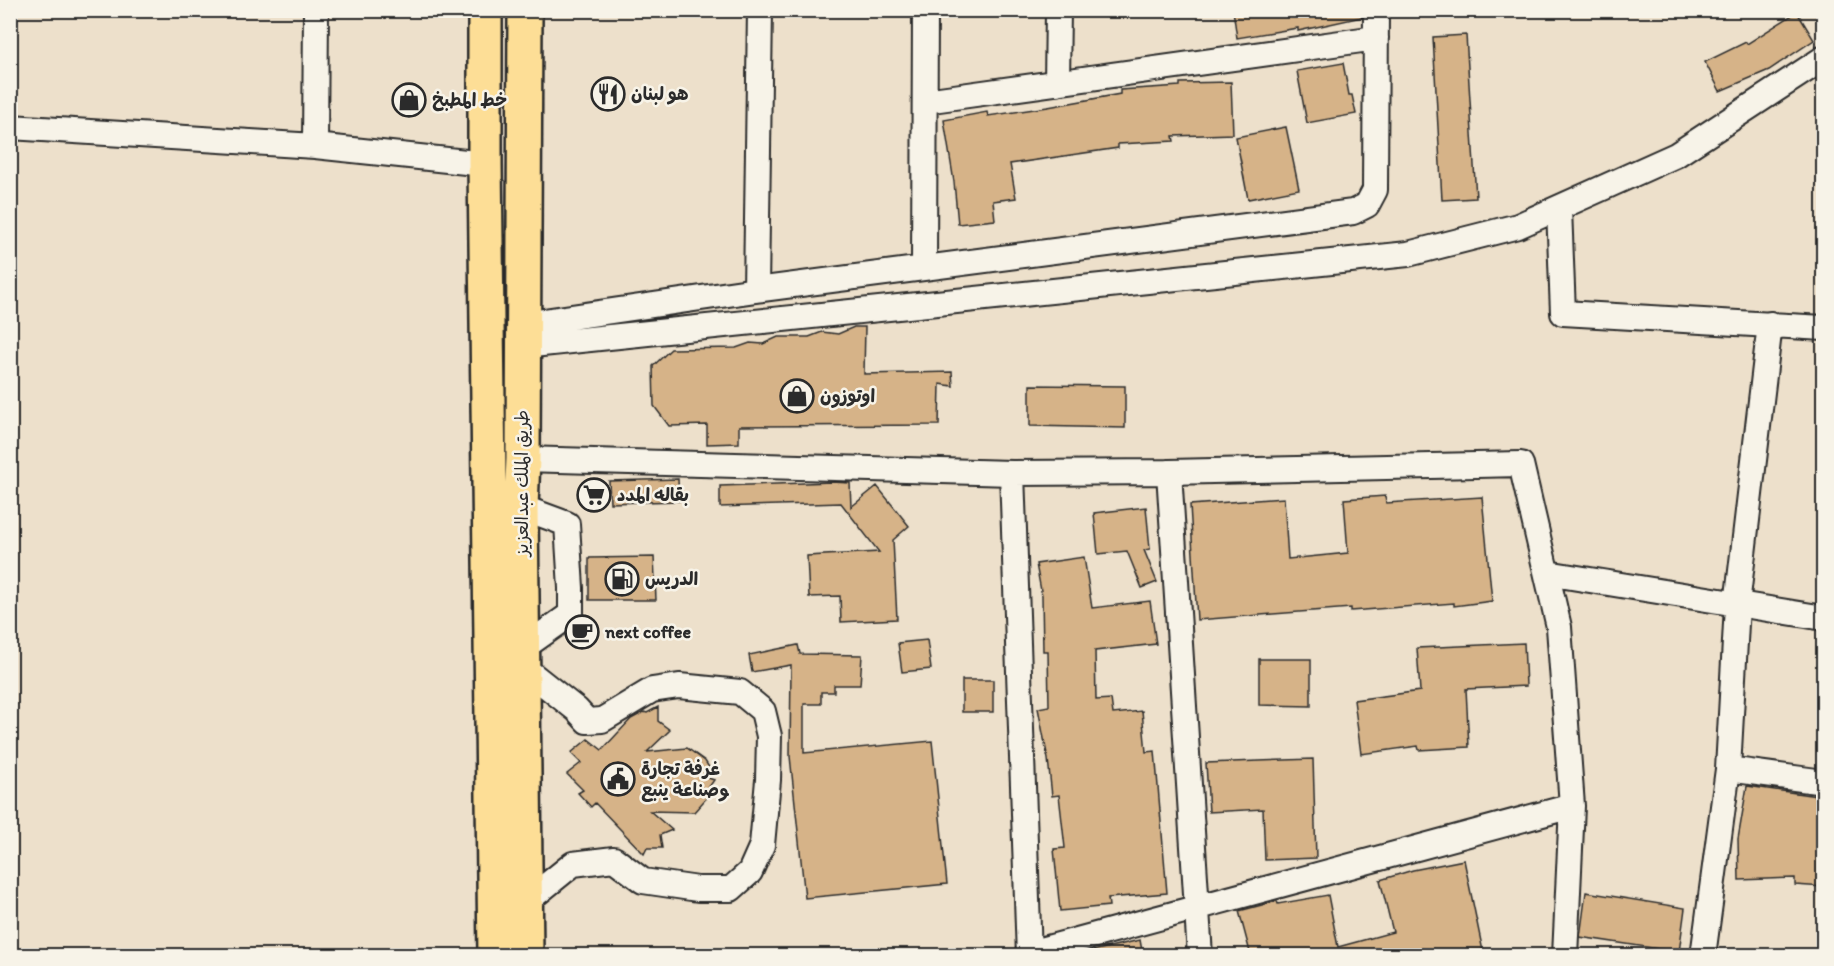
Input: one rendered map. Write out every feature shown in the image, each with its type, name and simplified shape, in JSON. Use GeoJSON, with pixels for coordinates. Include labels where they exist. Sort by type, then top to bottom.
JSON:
{"type":"FeatureCollection","features":[{"type":"Feature","properties":{"kind":"highway","name":"طريق الملك عبدالعزيز"},"geometry":{"type":"LineString","coordinates":[[485,10],[495,956]]}},
{"type":"Feature","properties":{"kind":"highway","name":"طريق الملك عبدالعزيز"},"geometry":{"type":"LineString","coordinates":[[525,10],[521,507],[526,956]]}},
{"type":"Feature","properties":{"kind":"street"},"geometry":{"type":"LineString","coordinates":[[315,146],[316,10]]}},
{"type":"Feature","properties":{"kind":"street"},"geometry":{"type":"LineString","coordinates":[[756,290],[760,10]]}},
{"type":"Feature","properties":{"kind":"street"},"geometry":{"type":"LineString","coordinates":[[924,268],[925,10]]}},
{"type":"Feature","properties":{"kind":"street"},"geometry":{"type":"LineString","coordinates":[[1057,83],[1058,10]]}},
{"type":"Feature","properties":{"kind":"street"},"geometry":{"type":"LineString","coordinates":[[523,335],[756,290],[1353,212],[1367,205],[1375,190],[1376,10]]}},
{"type":"Feature","properties":{"kind":"street"},"geometry":{"type":"LineString","coordinates":[[924,101],[1376,38]]}},
{"type":"Feature","properties":{"kind":"street"},"geometry":{"type":"LineString","coordinates":[[523,335],[1407,254],[1518,226],[1677,155],[1824,58]]}},
{"type":"Feature","properties":{"kind":"street"},"geometry":{"type":"LineString","coordinates":[[10,127],[315,146],[485,164]]}},
{"type":"Feature","properties":{"kind":"street"},"geometry":{"type":"LineString","coordinates":[[1559,208],[1563,313],[1824,328]]}},
{"type":"Feature","properties":{"kind":"street"},"geometry":{"type":"LineString","coordinates":[[1703,956],[1728,769],[1737,604],[1770,324]]}},
{"type":"Feature","properties":{"kind":"street"},"geometry":{"type":"LineString","coordinates":[[523,459],[1012,473],[1521,464],[1559,627],[1572,806],[1565,956]]}},
{"type":"Feature","properties":{"kind":"street"},"geometry":{"type":"LineString","coordinates":[[1169,472],[1200,956]]}},
{"type":"Feature","properties":{"kind":"street"},"geometry":{"type":"LineString","coordinates":[[1012,473],[1029,954],[1572,806]]}},
{"type":"Feature","properties":{"kind":"street"},"geometry":{"type":"LineString","coordinates":[[521,507],[567,524],[571,588],[571,614],[524,658],[587,721],[602,720],[652,690],[679,686],[741,692],[763,711],[769,736],[768,780],[762,845],[750,872],[731,889],[698,889],[643,881],[614,859],[573,864],[525,902]]}},
{"type":"Feature","properties":{"kind":"street"},"geometry":{"type":"LineString","coordinates":[[1546,573],[1824,618]]}},
{"type":"Feature","properties":{"kind":"street"},"geometry":{"type":"LineString","coordinates":[[1728,769],[1824,782]]}},
{"type":"Feature","properties":{"kind":"building"},"geometry":{"type":"Polygon","coordinates":[[[1233,10],[1362,10],[1362,17],[1298,31],[1298,28],[1237,38],[1233,10]]]}},
{"type":"Feature","properties":{"kind":"building"},"geometry":{"type":"Polygon","coordinates":[[[1797,12],[1814,40],[1769,70],[1720,91],[1705,62],[1746,42],[1747,44],[1797,12]]]}},
{"type":"Feature","properties":{"kind":"building"},"geometry":{"type":"Polygon","coordinates":[[[1466,35],[1476,198],[1442,200],[1433,37],[1466,35]]]}},
{"type":"Feature","properties":{"kind":"building"},"geometry":{"type":"Polygon","coordinates":[[[1343,63],[1349,95],[1352,95],[1356,114],[1307,123],[1297,71],[1343,63]]]}},
{"type":"Feature","properties":{"kind":"building"},"geometry":{"type":"Polygon","coordinates":[[[1231,82],[1233,134],[1173,136],[1174,141],[1118,144],[1118,148],[1010,164],[1016,198],[993,201],[995,220],[958,224],[944,120],[987,112],[988,116],[1048,107],[1120,94],[1120,90],[1180,86],[1180,83],[1231,82]]]}},
{"type":"Feature","properties":{"kind":"building"},"geometry":{"type":"Polygon","coordinates":[[[1286,127],[1299,189],[1248,199],[1236,137],[1286,127]]]}},
{"type":"Feature","properties":{"kind":"building","name":"اوتوزون"},"geometry":{"type":"Polygon","coordinates":[[[854,327],[865,327],[864,374],[952,372],[953,386],[940,384],[939,425],[739,426],[739,443],[707,444],[707,425],[669,426],[654,406],[653,366],[671,349],[736,348],[750,343],[763,344],[778,337],[809,337],[822,332],[838,334],[854,327]]]}},
{"type":"Feature","properties":{"kind":"building"},"geometry":{"type":"Polygon","coordinates":[[[1030,385],[1125,386],[1125,428],[1030,426],[1030,385]]]}},
{"type":"Feature","properties":{"kind":"building"},"geometry":{"type":"Polygon","coordinates":[[[678,479],[679,501],[610,503],[609,481],[678,479]]]}},
{"type":"Feature","properties":{"kind":"building"},"geometry":{"type":"Polygon","coordinates":[[[850,483],[851,507],[877,486],[909,526],[893,540],[897,619],[841,622],[840,596],[809,597],[807,556],[879,552],[841,503],[720,507],[720,486],[850,483]]]}},
{"type":"Feature","properties":{"kind":"building"},"geometry":{"type":"Polygon","coordinates":[[[1385,496],[1386,503],[1482,497],[1492,601],[1454,606],[1454,603],[1351,611],[1351,608],[1197,620],[1190,505],[1284,498],[1288,559],[1348,553],[1344,499],[1385,496]]]}},
{"type":"Feature","properties":{"kind":"building"},"geometry":{"type":"Polygon","coordinates":[[[1146,507],[1150,549],[1144,550],[1157,582],[1142,588],[1127,551],[1098,554],[1094,513],[1146,507]]]}},
{"type":"Feature","properties":{"kind":"building","name":"الدريس"},"geometry":{"type":"Polygon","coordinates":[[[654,557],[656,600],[589,600],[589,558],[654,557]]]}},
{"type":"Feature","properties":{"kind":"building"},"geometry":{"type":"Polygon","coordinates":[[[1084,557],[1092,608],[1150,601],[1156,644],[1095,651],[1096,700],[1111,699],[1113,714],[1142,711],[1146,752],[1155,751],[1167,893],[1108,898],[1109,906],[1060,911],[1054,849],[1065,848],[1059,795],[1052,796],[1048,759],[1038,708],[1049,706],[1048,651],[1043,651],[1042,596],[1036,564],[1084,557]]]}},
{"type":"Feature","properties":{"kind":"building"},"geometry":{"type":"Polygon","coordinates":[[[927,640],[931,669],[902,672],[898,643],[927,640]]]}},
{"type":"Feature","properties":{"kind":"building"},"geometry":{"type":"Polygon","coordinates":[[[1524,643],[1526,686],[1466,689],[1469,747],[1419,750],[1418,746],[1361,754],[1354,700],[1420,691],[1417,648],[1524,643]]]}},
{"type":"Feature","properties":{"kind":"building"},"geometry":{"type":"Polygon","coordinates":[[[798,645],[800,654],[862,655],[860,685],[834,685],[834,692],[821,692],[821,704],[804,704],[804,753],[932,741],[947,884],[805,898],[790,756],[791,665],[752,672],[749,655],[798,645]]]}},
{"type":"Feature","properties":{"kind":"building"},"geometry":{"type":"Polygon","coordinates":[[[1259,659],[1311,659],[1311,706],[1259,705],[1259,659]]]}},
{"type":"Feature","properties":{"kind":"building"},"geometry":{"type":"Polygon","coordinates":[[[962,680],[993,680],[993,712],[962,712],[962,680]]]}},
{"type":"Feature","properties":{"kind":"building"},"geometry":{"type":"Polygon","coordinates":[[[658,707],[658,721],[670,730],[647,752],[687,748],[705,761],[710,769],[708,778],[714,780],[709,787],[712,792],[694,812],[650,811],[672,830],[660,835],[662,848],[647,848],[644,854],[595,803],[591,807],[578,793],[583,790],[567,774],[581,763],[571,753],[588,739],[602,750],[631,719],[658,707]]]}},
{"type":"Feature","properties":{"kind":"building"},"geometry":{"type":"Polygon","coordinates":[[[1313,759],[1316,858],[1265,860],[1263,809],[1209,812],[1206,763],[1313,759]]]}},
{"type":"Feature","properties":{"kind":"building"},"geometry":{"type":"Polygon","coordinates":[[[1747,786],[1824,797],[1824,887],[1795,885],[1795,878],[1739,880],[1738,839],[1747,786]]]}},
{"type":"Feature","properties":{"kind":"building"},"geometry":{"type":"Polygon","coordinates":[[[1464,860],[1484,956],[1251,956],[1239,911],[1277,901],[1278,904],[1328,895],[1338,947],[1393,932],[1380,880],[1413,870],[1464,860]]]}},
{"type":"Feature","properties":{"kind":"building"},"geometry":{"type":"Polygon","coordinates":[[[1586,892],[1685,908],[1679,952],[1580,937],[1586,892]]]}},
{"type":"Feature","properties":{"kind":"building"},"geometry":{"type":"Polygon","coordinates":[[[1140,940],[1143,956],[1084,956],[1084,953],[1140,940]]]}},
{"type":"Feature","properties":{"kind":"place","name":"هو لبنان"},"geometry":{"type":"Point","coordinates":[608,94]}},
{"type":"Feature","properties":{"kind":"place","name":"خط المطبخ"},"geometry":{"type":"Point","coordinates":[409,100]}},
{"type":"Feature","properties":{"kind":"place","name":"اوتوزون"},"geometry":{"type":"Point","coordinates":[797,396]}},
{"type":"Feature","properties":{"kind":"place","name":"بقاله المدد"},"geometry":{"type":"Point","coordinates":[594,495]}},
{"type":"Feature","properties":{"kind":"place","name":"الدريس"},"geometry":{"type":"Point","coordinates":[622,579]}},
{"type":"Feature","properties":{"kind":"place","name":"next coffee"},"geometry":{"type":"Point","coordinates":[582,632]}},
{"type":"Feature","properties":{"kind":"place","name":"غرفة تجارة وصناعة ينبع"},"geometry":{"type":"Point","coordinates":[618,779]}}]}
